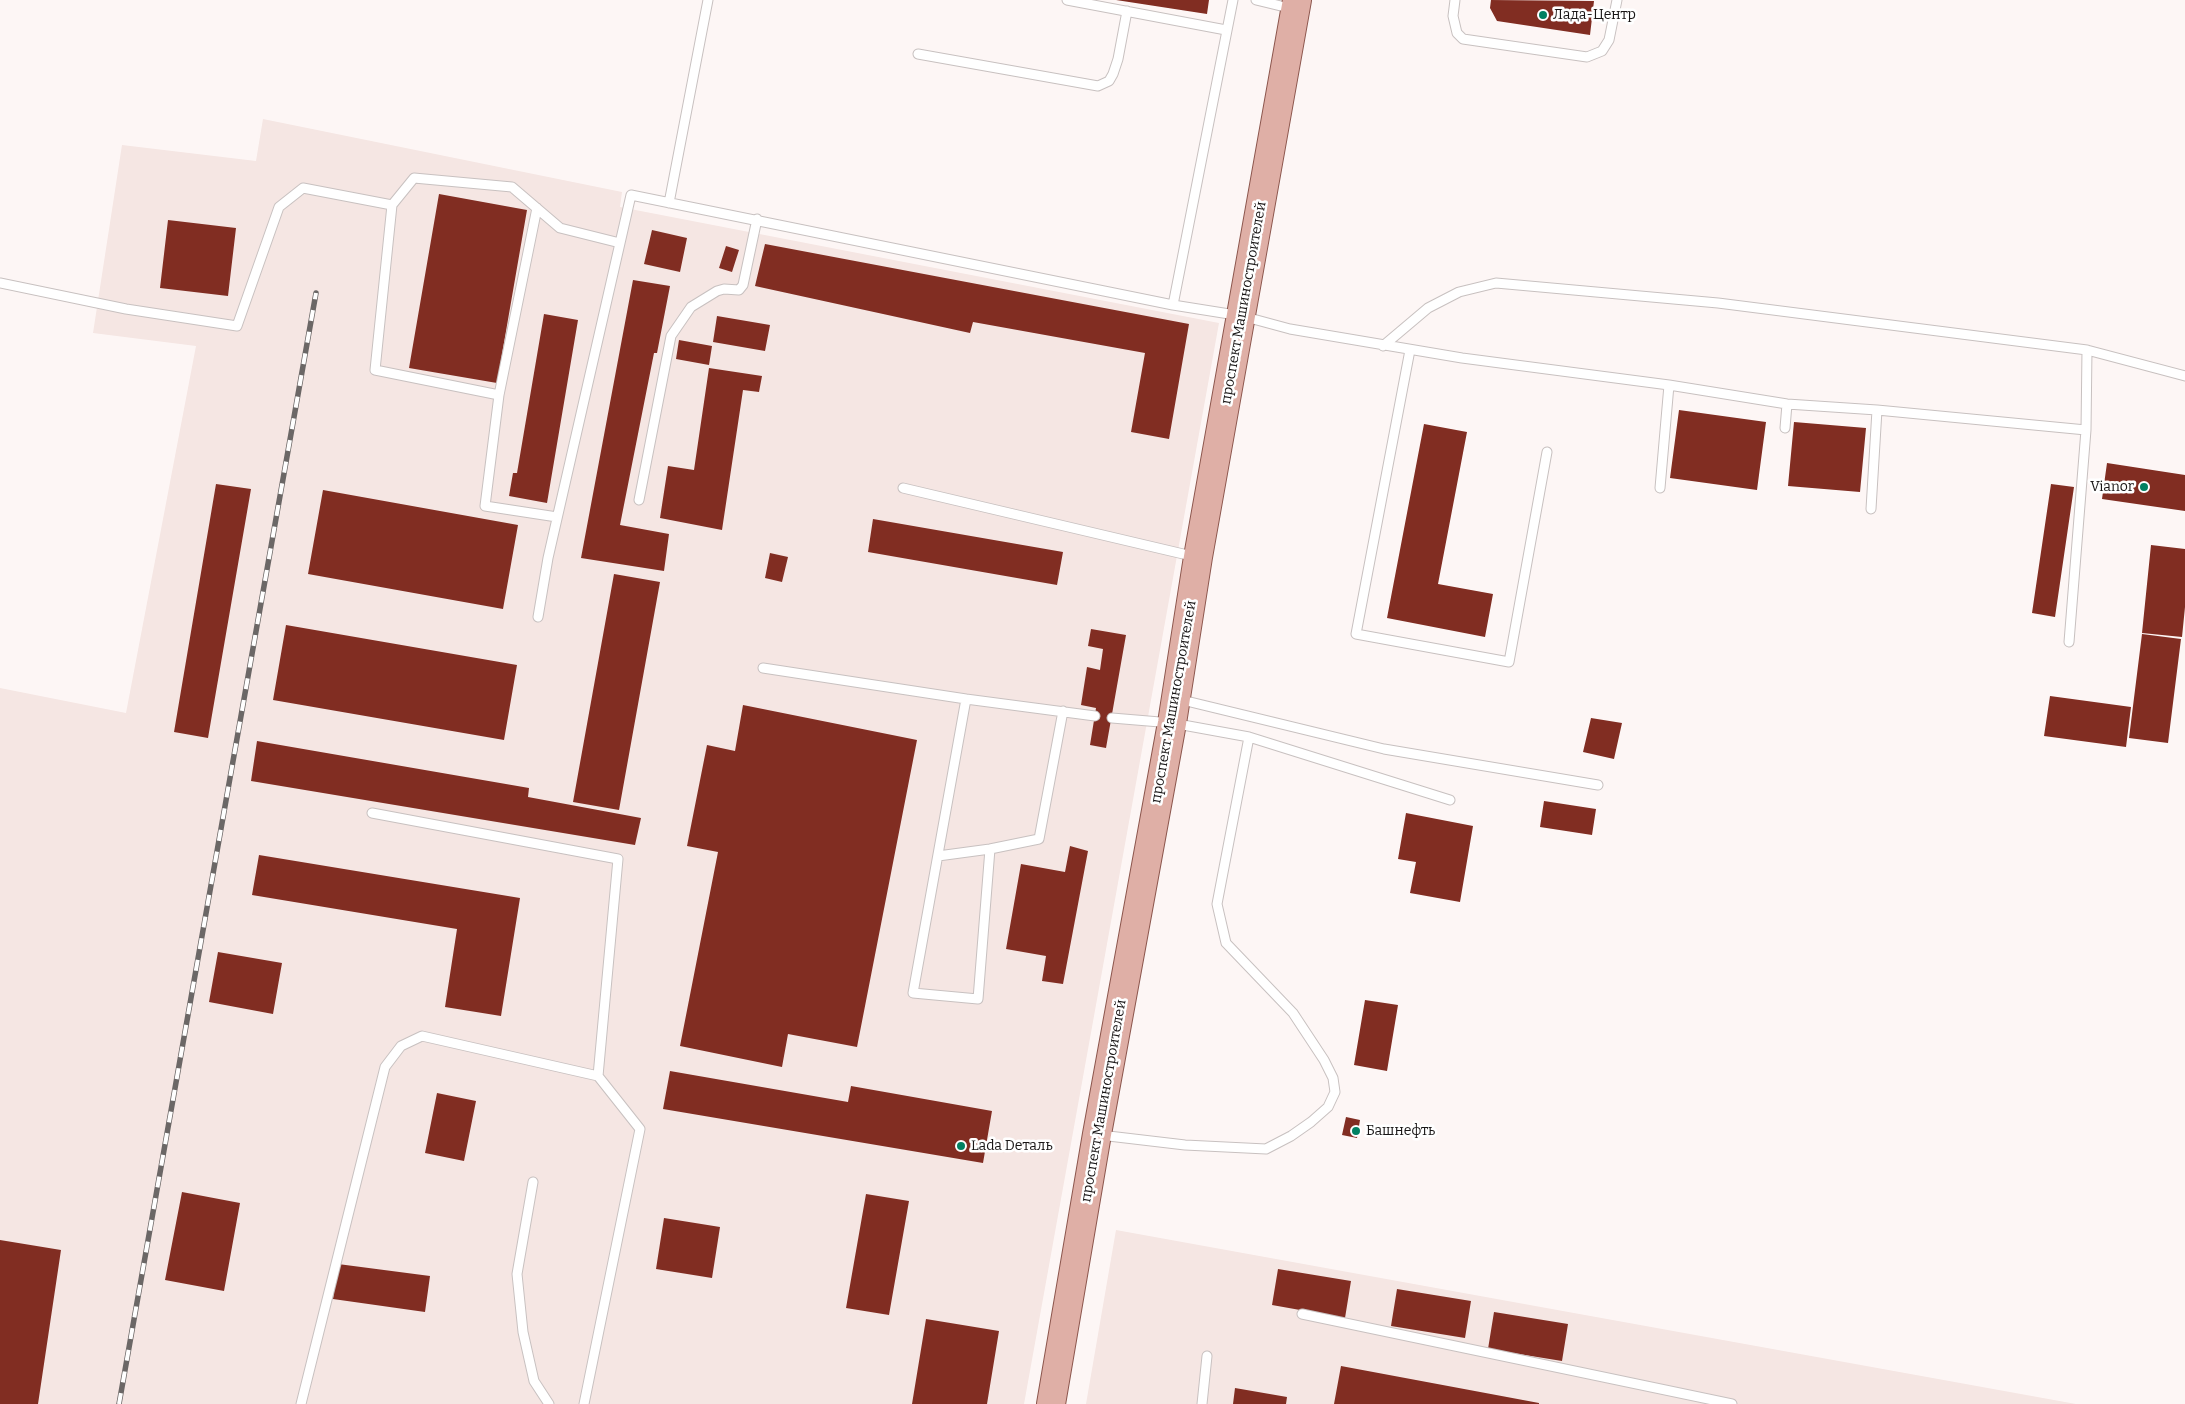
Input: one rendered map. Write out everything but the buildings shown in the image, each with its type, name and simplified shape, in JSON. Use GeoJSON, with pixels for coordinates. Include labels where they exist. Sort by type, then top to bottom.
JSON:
{"type":"FeatureCollection","features":[{"type":"Feature","properties":{"kind":"main road","name":"проспект Машиностроителей"},"geometry":{"type":"LineString","coordinates":[[1051,1404],[1097,1134],[1174,711],[1198,557],[1296,5]]}},
{"type":"Feature","properties":{"kind":"lane"},"geometry":{"type":"LineString","coordinates":[[669,202],[708,0]]}},
{"type":"Feature","properties":{"kind":"lane"},"geometry":{"type":"LineString","coordinates":[[1067,0],[1226,30]]}},
{"type":"Feature","properties":{"kind":"lane"},"geometry":{"type":"LineString","coordinates":[[1173,305],[1233,0]]}},
{"type":"Feature","properties":{"kind":"lane"},"geometry":{"type":"LineString","coordinates":[[1256,0],[1296,5]]}},
{"type":"Feature","properties":{"kind":"lane"},"geometry":{"type":"LineString","coordinates":[[1455,0],[1453,16],[1457,33],[1463,39],[1587,57],[1602,51],[1609,40],[1617,0]]}},
{"type":"Feature","properties":{"kind":"lane"},"geometry":{"type":"LineString","coordinates":[[918,54],[1098,86],[1109,81],[1118,59],[1126,11]]}},
{"type":"Feature","properties":{"kind":"lane"},"geometry":{"type":"LineString","coordinates":[[500,396],[375,370],[392,205],[414,178],[512,188],[560,228],[620,244]]}},
{"type":"Feature","properties":{"kind":"lane"},"geometry":{"type":"LineString","coordinates":[[0,282],[126,309],[238,326],[279,207],[303,188],[392,205]]}},
{"type":"Feature","properties":{"kind":"lane"},"geometry":{"type":"LineString","coordinates":[[538,617],[557,517],[631,195],[1173,305],[1242,316],[1290,329],[1383,346],[1669,385],[1787,404],[1877,410],[2086,430]]}},
{"type":"Feature","properties":{"kind":"lane"},"geometry":{"type":"LineString","coordinates":[[537,208],[500,396],[485,506],[557,517]]}},
{"type":"Feature","properties":{"kind":"lane"},"geometry":{"type":"LineString","coordinates":[[639,500],[671,336],[691,307],[716,291],[724,289],[739,290],[743,285],[756,219]]}},
{"type":"Feature","properties":{"kind":"lane"},"geometry":{"type":"LineString","coordinates":[[1383,346],[1428,308],[1459,292],[1496,284],[1718,303],[2087,350],[2185,376]]}},
{"type":"Feature","properties":{"kind":"lane"},"geometry":{"type":"LineString","coordinates":[[1410,350],[1356,634],[1509,662],[1548,452]]}},
{"type":"Feature","properties":{"kind":"lane"},"geometry":{"type":"LineString","coordinates":[[2069,642],[2086,430],[2087,350]]}},
{"type":"Feature","properties":{"kind":"lane"},"geometry":{"type":"LineString","coordinates":[[1660,488],[1669,385]]}},
{"type":"Feature","properties":{"kind":"lane"},"geometry":{"type":"LineString","coordinates":[[1785,428],[1787,404]]}},
{"type":"Feature","properties":{"kind":"lane"},"geometry":{"type":"LineString","coordinates":[[1871,509],[1877,410]]}},
{"type":"Feature","properties":{"kind":"lane"},"geometry":{"type":"LineString","coordinates":[[903,488],[1198,557]]}},
{"type":"Feature","properties":{"kind":"lane"},"geometry":{"type":"LineString","coordinates":[[763,668],[966,699],[1095,716]]}},
{"type":"Feature","properties":{"kind":"lane"},"geometry":{"type":"LineString","coordinates":[[966,699],[913,993],[978,999],[990,849]]}},
{"type":"Feature","properties":{"kind":"lane"},"geometry":{"type":"LineString","coordinates":[[938,856],[990,849],[1039,839],[1063,711]]}},
{"type":"Feature","properties":{"kind":"lane"},"geometry":{"type":"LineString","coordinates":[[1174,711],[1249,737],[1450,800]]}},
{"type":"Feature","properties":{"kind":"lane"},"geometry":{"type":"LineString","coordinates":[[1112,718],[1174,711],[1384,749],[1598,784]]}},
{"type":"Feature","properties":{"kind":"lane"},"geometry":{"type":"LineString","coordinates":[[1097,1134],[1185,1145],[1266,1149],[1291,1136],[1311,1122],[1328,1107],[1335,1092],[1333,1078],[1294,1013],[1226,943],[1217,904],[1249,737]]}},
{"type":"Feature","properties":{"kind":"lane"},"geometry":{"type":"LineString","coordinates":[[372,813],[618,859],[598,1076]]}},
{"type":"Feature","properties":{"kind":"lane"},"geometry":{"type":"LineString","coordinates":[[301,1404],[385,1067],[401,1046],[422,1036],[598,1076],[640,1129],[584,1404]]}},
{"type":"Feature","properties":{"kind":"lane"},"geometry":{"type":"LineString","coordinates":[[533,1182],[517,1274],[523,1332],[534,1381],[549,1404]]}},
{"type":"Feature","properties":{"kind":"lane"},"geometry":{"type":"LineString","coordinates":[[1302,1314],[1732,1404]]}},
{"type":"Feature","properties":{"kind":"lane"},"geometry":{"type":"LineString","coordinates":[[1202,1404],[1207,1356]]}},
{"type":"Feature","properties":{"kind":"shaded area"},"geometry":{"type":"Polygon","coordinates":[[[263,119],[622,192],[620,207],[1219,323],[1024,1404],[0,1404],[0,688],[126,713],[196,346],[93,333],[122,145],[256,161],[263,119]]]}},
{"type":"Feature","properties":{"kind":"shaded area"},"geometry":{"type":"Polygon","coordinates":[[[1116,1230],[2076,1404],[1086,1404],[1116,1230]]]}},
{"type":"Feature","properties":{"kind":"railway"},"geometry":{"type":"LineString","coordinates":[[119,1404],[316,293]]}},
{"type":"Feature","properties":{"kind":"place","name":"Лада-Центр"},"geometry":{"type":"Point","coordinates":[1543,15]}},
{"type":"Feature","properties":{"kind":"place","name":"Vianor"},"geometry":{"type":"Point","coordinates":[2144,487]}},
{"type":"Feature","properties":{"kind":"place","name":"Башнефть"},"geometry":{"type":"Point","coordinates":[1356,1131]}},
{"type":"Feature","properties":{"kind":"place","name":"Lada Dеталь"},"geometry":{"type":"Point","coordinates":[961,1146]}}]}
